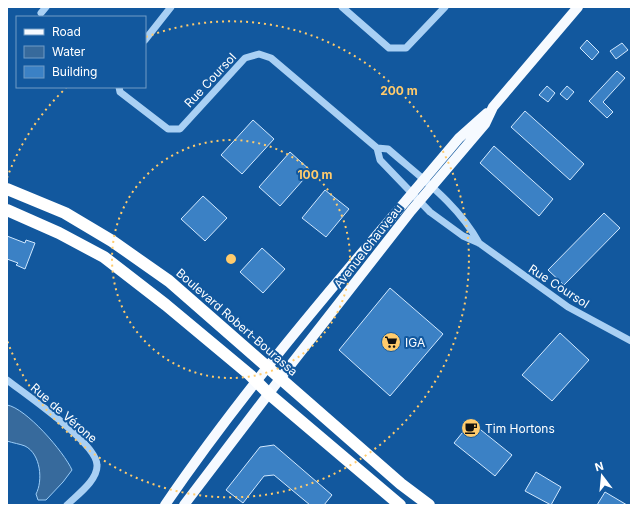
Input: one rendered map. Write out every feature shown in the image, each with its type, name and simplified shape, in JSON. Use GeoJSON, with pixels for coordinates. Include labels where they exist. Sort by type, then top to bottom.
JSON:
{"type":"FeatureCollection","features":[{"type":"Feature","properties":{"kind":"highway","name":"Boulevard Robert-Bourassa"},"geometry":{"type":"LineString","coordinates":[[7,189],[65,213],[112,241],[169,281],[402,484],[429,505]]}},
{"type":"Feature","properties":{"kind":"highway"},"geometry":{"type":"LineString","coordinates":[[7,210],[60,233],[104,257],[141,284],[400,505]]}},
{"type":"Feature","properties":{"kind":"main road"},"geometry":{"type":"LineString","coordinates":[[165,505],[203,450],[256,381],[411,194],[428,183],[459,138],[493,107],[578,7]]}},
{"type":"Feature","properties":{"kind":"main road","name":"Avenue Chauveau"},"geometry":{"type":"LineString","coordinates":[[184,505],[419,201],[428,183]]}},
{"type":"Feature","properties":{"kind":"street"},"geometry":{"type":"LineString","coordinates":[[342,7],[389,48],[406,48],[445,7]]}},
{"type":"Feature","properties":{"kind":"street"},"geometry":{"type":"LineString","coordinates":[[146,39],[169,8]]}},
{"type":"Feature","properties":{"kind":"street","name":"Rue Coursol"},"geometry":{"type":"LineString","coordinates":[[119,88],[120,92],[156,122],[168,129],[180,129],[245,58],[259,54],[271,58],[377,148],[388,150],[428,183],[471,228],[479,243]]}},
{"type":"Feature","properties":{"kind":"street","name":"Rue Coursol"},"geometry":{"type":"LineString","coordinates":[[377,148],[380,160],[411,194],[430,212],[462,236],[479,243],[568,307],[631,341]]}},
{"type":"Feature","properties":{"kind":"street","name":"Rue de Vérone"},"geometry":{"type":"LineString","coordinates":[[7,380],[43,407],[93,453],[97,464],[95,475],[67,505]]}},
{"type":"Feature","properties":{"kind":"water"},"geometry":{"type":"Polygon","coordinates":[[[7,405],[24,414],[44,432],[68,462],[72,470],[46,500],[38,500],[36,494],[40,475],[34,455],[25,446],[7,441],[7,405]]]}},
{"type":"Feature","properties":{"kind":"building"},"geometry":{"type":"Polygon","coordinates":[[[587,40],[599,52],[592,60],[580,48],[587,40]]]}},
{"type":"Feature","properties":{"kind":"building"},"geometry":{"type":"Polygon","coordinates":[[[622,43],[628,50],[616,59],[610,51],[622,43]]]}},
{"type":"Feature","properties":{"kind":"building"},"geometry":{"type":"Polygon","coordinates":[[[617,71],[625,78],[603,102],[613,112],[607,118],[589,101],[617,71]]]}},
{"type":"Feature","properties":{"kind":"building"},"geometry":{"type":"Polygon","coordinates":[[[547,86],[555,93],[548,102],[539,95],[547,86]]]}},
{"type":"Feature","properties":{"kind":"building"},"geometry":{"type":"Polygon","coordinates":[[[567,86],[574,92],[567,100],[560,94],[567,86]]]}},
{"type":"Feature","properties":{"kind":"building"},"geometry":{"type":"Polygon","coordinates":[[[525,111],[584,164],[570,180],[511,127],[525,111]]]}},
{"type":"Feature","properties":{"kind":"building"},"geometry":{"type":"Polygon","coordinates":[[[253,120],[274,139],[242,174],[221,155],[253,120]]]}},
{"type":"Feature","properties":{"kind":"building"},"geometry":{"type":"Polygon","coordinates":[[[494,146],[553,199],[539,216],[480,163],[494,146]]]}},
{"type":"Feature","properties":{"kind":"building"},"geometry":{"type":"Polygon","coordinates":[[[290,152],[311,171],[280,206],[259,187],[290,152]]]}},
{"type":"Feature","properties":{"kind":"building"},"geometry":{"type":"Polygon","coordinates":[[[325,190],[349,209],[326,237],[302,218],[325,190]]]}},
{"type":"Feature","properties":{"kind":"building"},"geometry":{"type":"Polygon","coordinates":[[[203,196],[227,218],[205,241],[181,219],[203,196]]]}},
{"type":"Feature","properties":{"kind":"building"},"geometry":{"type":"Polygon","coordinates":[[[604,213],[620,228],[564,285],[548,270],[604,213]]]}},
{"type":"Feature","properties":{"kind":"building"},"geometry":{"type":"Polygon","coordinates":[[[7,236],[25,243],[26,240],[35,243],[25,269],[16,265],[18,263],[7,259],[7,236]]]}},
{"type":"Feature","properties":{"kind":"building"},"geometry":{"type":"Polygon","coordinates":[[[262,248],[285,269],[263,293],[240,272],[262,248]]]}},
{"type":"Feature","properties":{"kind":"building","name":"IGA"},"geometry":{"type":"Polygon","coordinates":[[[390,288],[443,334],[390,396],[339,350],[390,288]]]}},
{"type":"Feature","properties":{"kind":"building"},"geometry":{"type":"Polygon","coordinates":[[[560,333],[589,360],[552,401],[522,375],[560,333]]]}},
{"type":"Feature","properties":{"kind":"building"},"geometry":{"type":"Polygon","coordinates":[[[471,422],[512,455],[495,476],[454,443],[471,422]]]}},
{"type":"Feature","properties":{"kind":"building"},"geometry":{"type":"Polygon","coordinates":[[[274,445],[332,495],[324,505],[310,505],[274,475],[264,476],[243,503],[226,490],[260,447],[274,445]]]}},
{"type":"Feature","properties":{"kind":"building"},"geometry":{"type":"Polygon","coordinates":[[[536,472],[561,487],[551,505],[525,491],[536,472]]]}},
{"type":"Feature","properties":{"kind":"building"},"geometry":{"type":"Polygon","coordinates":[[[605,492],[627,505],[597,505],[605,492]]]}},
{"type":"Feature","properties":{"kind":"place","name":"IGA"},"geometry":{"type":"Point","coordinates":[391,342]}},
{"type":"Feature","properties":{"kind":"place","name":"Tim Hortons"},"geometry":{"type":"Point","coordinates":[471,428]}}]}
